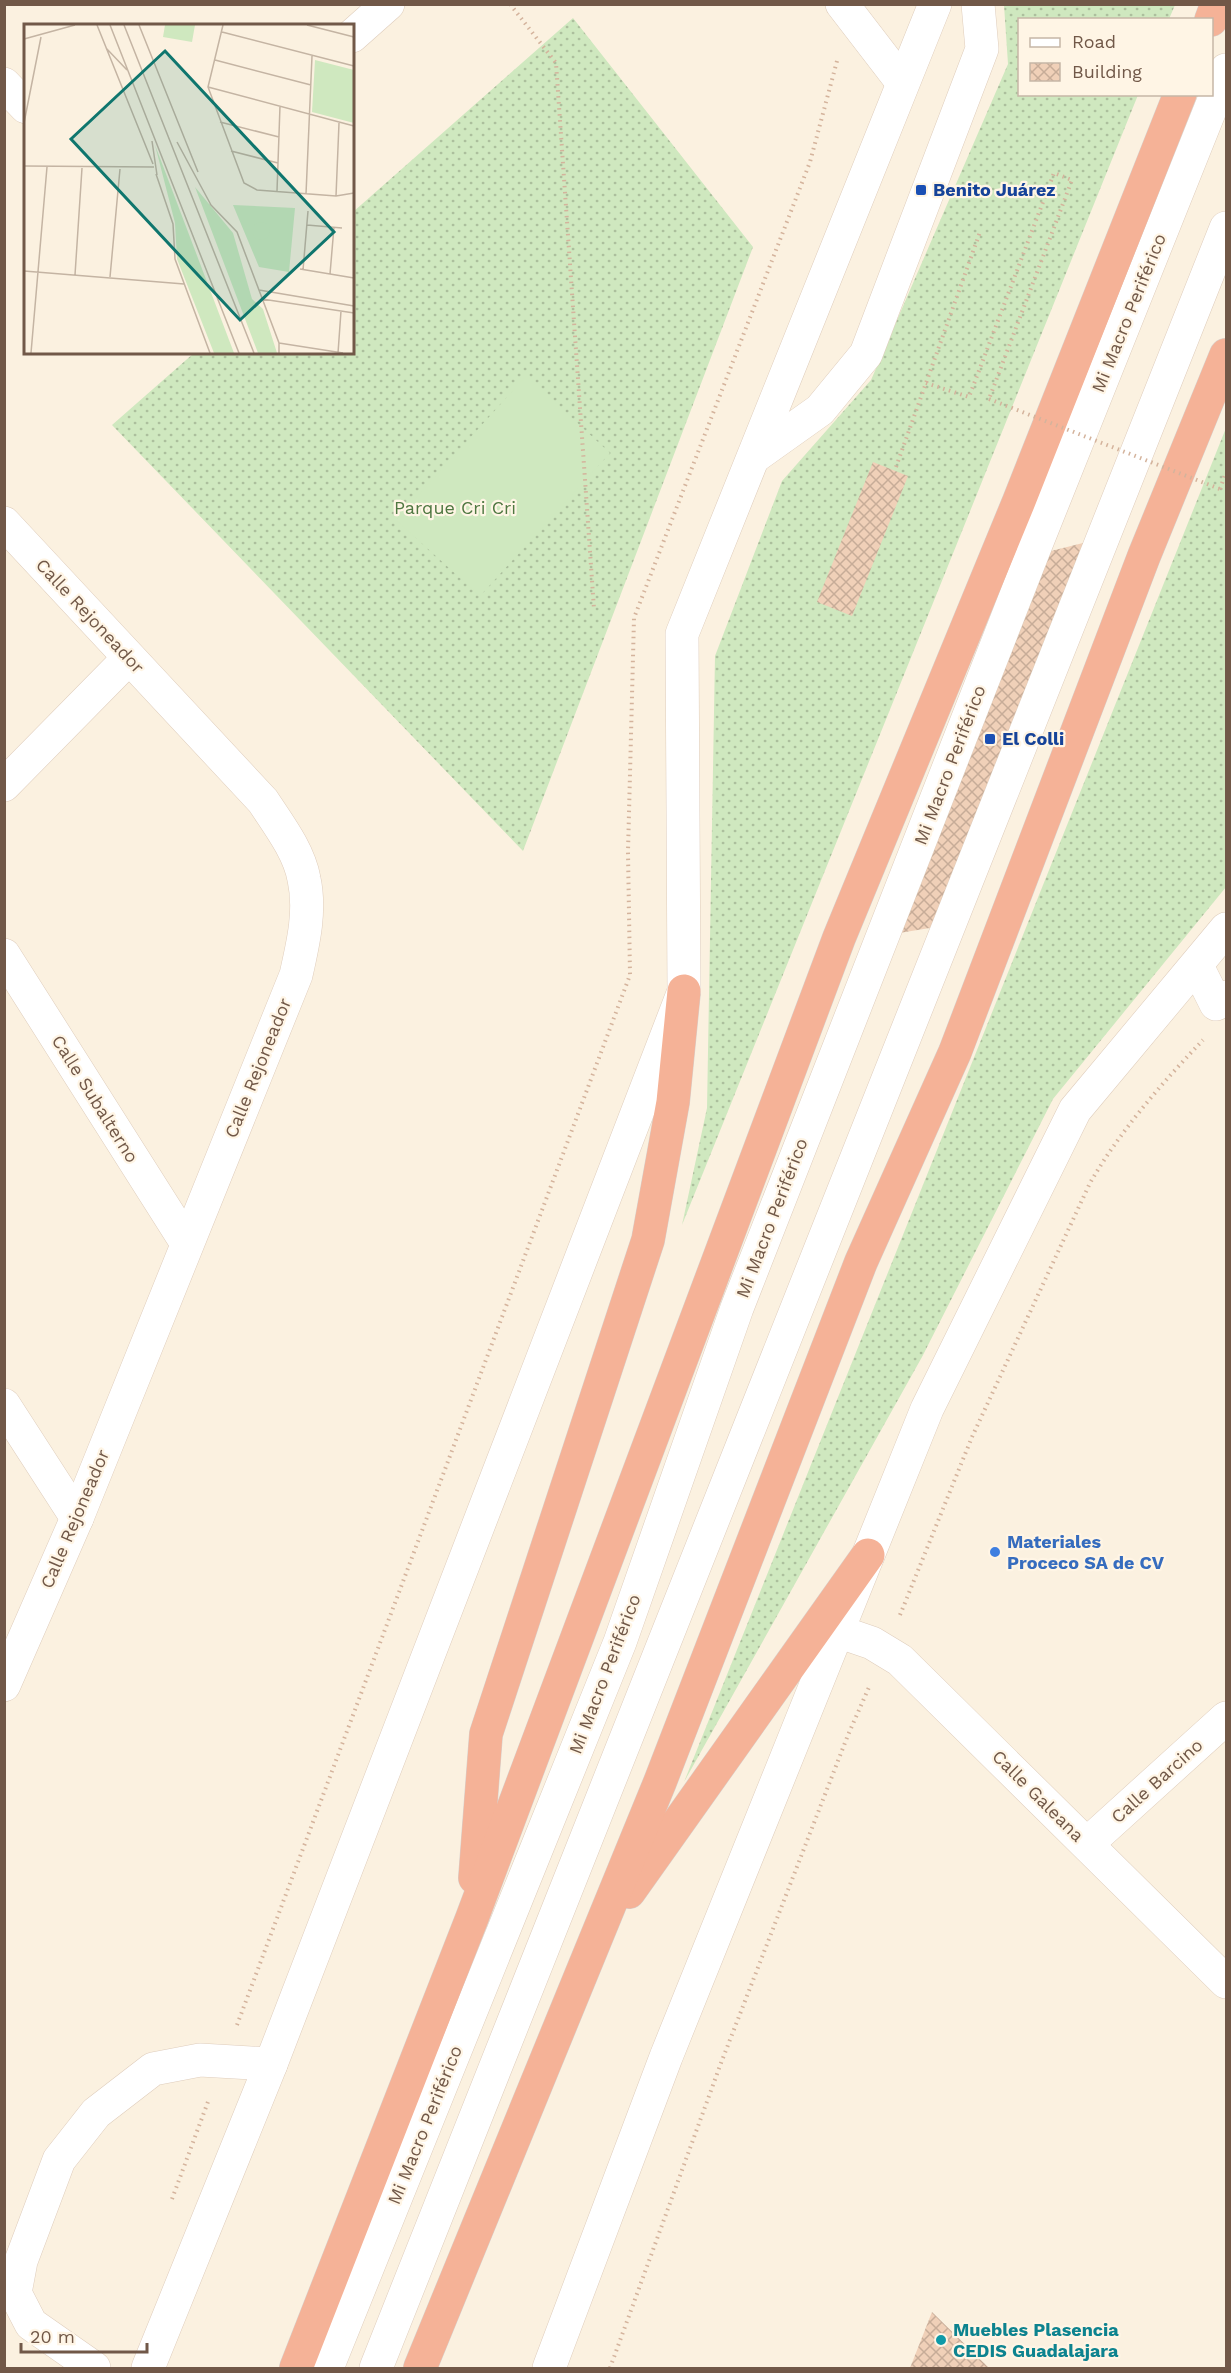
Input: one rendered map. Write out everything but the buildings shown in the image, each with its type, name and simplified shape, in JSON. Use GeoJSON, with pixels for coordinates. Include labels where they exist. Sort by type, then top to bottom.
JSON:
{"type":"FeatureCollection","features":[{"type":"Feature","properties":{"kind":"highway"},"geometry":{"type":"LineString","coordinates":[[296,2368],[472,1918],[839,938],[1020,501],[1179,96]]}},
{"type":"Feature","properties":{"kind":"highway"},"geometry":{"type":"LineString","coordinates":[[420,2368],[660,1782],[861,1262],[955,1052],[1144,556],[1227,355]]}},
{"type":"Feature","properties":{"kind":"highway"},"geometry":{"type":"LineString","coordinates":[[472,1918],[486,1734],[648,1240],[673,1102],[684,991]]}},
{"type":"Feature","properties":{"kind":"highway"},"geometry":{"type":"LineString","coordinates":[[597,1937],[868,1555]]}},
{"type":"Feature","properties":{"kind":"street"},"geometry":{"type":"LineString","coordinates":[[354,34],[388,4]]}},
{"type":"Feature","properties":{"kind":"street"},"geometry":{"type":"LineString","coordinates":[[842,4],[902,82]]}},
{"type":"Feature","properties":{"kind":"street"},"geometry":{"type":"LineString","coordinates":[[148,2368],[271,2064],[684,991],[682,634],[935,4]]}},
{"type":"Feature","properties":{"kind":"street"},"geometry":{"type":"LineString","coordinates":[[754,457],[820,410],[866,354],[982,49],[978,4]]}},
{"type":"Feature","properties":{"kind":"street","name":"Mi Macro Periférico"},"geometry":{"type":"LineString","coordinates":[[327,2368],[620,1642],[737,1308],[1035,547],[1227,70]]}},
{"type":"Feature","properties":{"kind":"street"},"geometry":{"type":"LineString","coordinates":[[4,84],[24,105]]}},
{"type":"Feature","properties":{"kind":"street"},"geometry":{"type":"LineString","coordinates":[[376,2368],[1227,228]]}},
{"type":"Feature","properties":{"kind":"street","name":"Calle Rejoneador"},"geometry":{"type":"LineString","coordinates":[[4,523],[128,659],[263,801],[288,840],[304,878],[306,930],[296,975],[186,1242],[77,1518],[4,1685]]}},
{"type":"Feature","properties":{"kind":"street"},"geometry":{"type":"LineString","coordinates":[[4,785],[128,659]]}},
{"type":"Feature","properties":{"kind":"street"},"geometry":{"type":"LineString","coordinates":[[549,2368],[666,2057],[927,1409],[1075,1110],[1227,928]]}},
{"type":"Feature","properties":{"kind":"street","name":"Calle Subalterno"},"geometry":{"type":"LineString","coordinates":[[4,955],[186,1242]]}},
{"type":"Feature","properties":{"kind":"street"},"geometry":{"type":"LineString","coordinates":[[1197,966],[1216,1004],[1227,998]]}},
{"type":"Feature","properties":{"kind":"street"},"geometry":{"type":"LineString","coordinates":[[4,1405],[77,1518]]}},
{"type":"Feature","properties":{"kind":"street","name":"Calle Galeana"},"geometry":{"type":"LineString","coordinates":[[837,1631],[872,1643],[900,1660],[1227,1982]]}},
{"type":"Feature","properties":{"kind":"street","name":"Calle Barcino"},"geometry":{"type":"LineString","coordinates":[[1087,1844],[1227,1718]]}},
{"type":"Feature","properties":{"kind":"street"},"geometry":{"type":"LineString","coordinates":[[94,2368],[32,2324],[15,2293],[21,2261],[59,2160],[96,2113],[153,2069],[200,2060],[271,2064]]}},
{"type":"Feature","properties":{"kind":"path"},"geometry":{"type":"LineString","coordinates":[[510,4],[556,63],[594,609]]}},
{"type":"Feature","properties":{"kind":"path"},"geometry":{"type":"LineString","coordinates":[[169,2206],[630,975],[628,852],[634,618],[810,162],[839,55]]}},
{"type":"Feature","properties":{"kind":"path"},"geometry":{"type":"LineString","coordinates":[[926,384],[969,397],[1054,173],[1072,180],[989,399],[1220,489],[1227,472]]}},
{"type":"Feature","properties":{"kind":"path"},"geometry":{"type":"LineString","coordinates":[[896,467],[980,232]]}},
{"type":"Feature","properties":{"kind":"green space"},"geometry":{"type":"Polygon","coordinates":[[[1004,5],[1175,5],[1169,18],[1018,18],[1018,96],[1138,96],[682,1225],[707,1108],[715,656],[782,481],[871,380],[1008,64],[1004,5]]]}},
{"type":"Feature","properties":{"kind":"green space","name":"Parque Cri Cri"},"geometry":{"type":"Polygon","coordinates":[[[573,18],[753,247],[523,851],[112,425],[193,354],[354,354],[354,211],[573,18]]]}},
{"type":"Feature","properties":{"kind":"green space"},"geometry":{"type":"Polygon","coordinates":[[[526,376],[610,453],[480,596],[396,520],[526,376]]]}},
{"type":"Feature","properties":{"kind":"green space"},"geometry":{"type":"Polygon","coordinates":[[[1226,428],[1226,887],[1053,1099],[922,1357],[684,1782],[1226,428]]]}},
{"type":"Feature","properties":{"kind":"place","name":"Benito Juárez"},"geometry":{"type":"Point","coordinates":[921,190]}},
{"type":"Feature","properties":{"kind":"place","name":"El Colli"},"geometry":{"type":"Point","coordinates":[990,739]}},
{"type":"Feature","properties":{"kind":"place","name":"Materiales Proceco SA de CV"},"geometry":{"type":"Point","coordinates":[995,1552]}},
{"type":"Feature","properties":{"kind":"place","name":"Muebles Plasencia CEDIS Guadalajara"},"geometry":{"type":"Point","coordinates":[941,2340]}}]}
